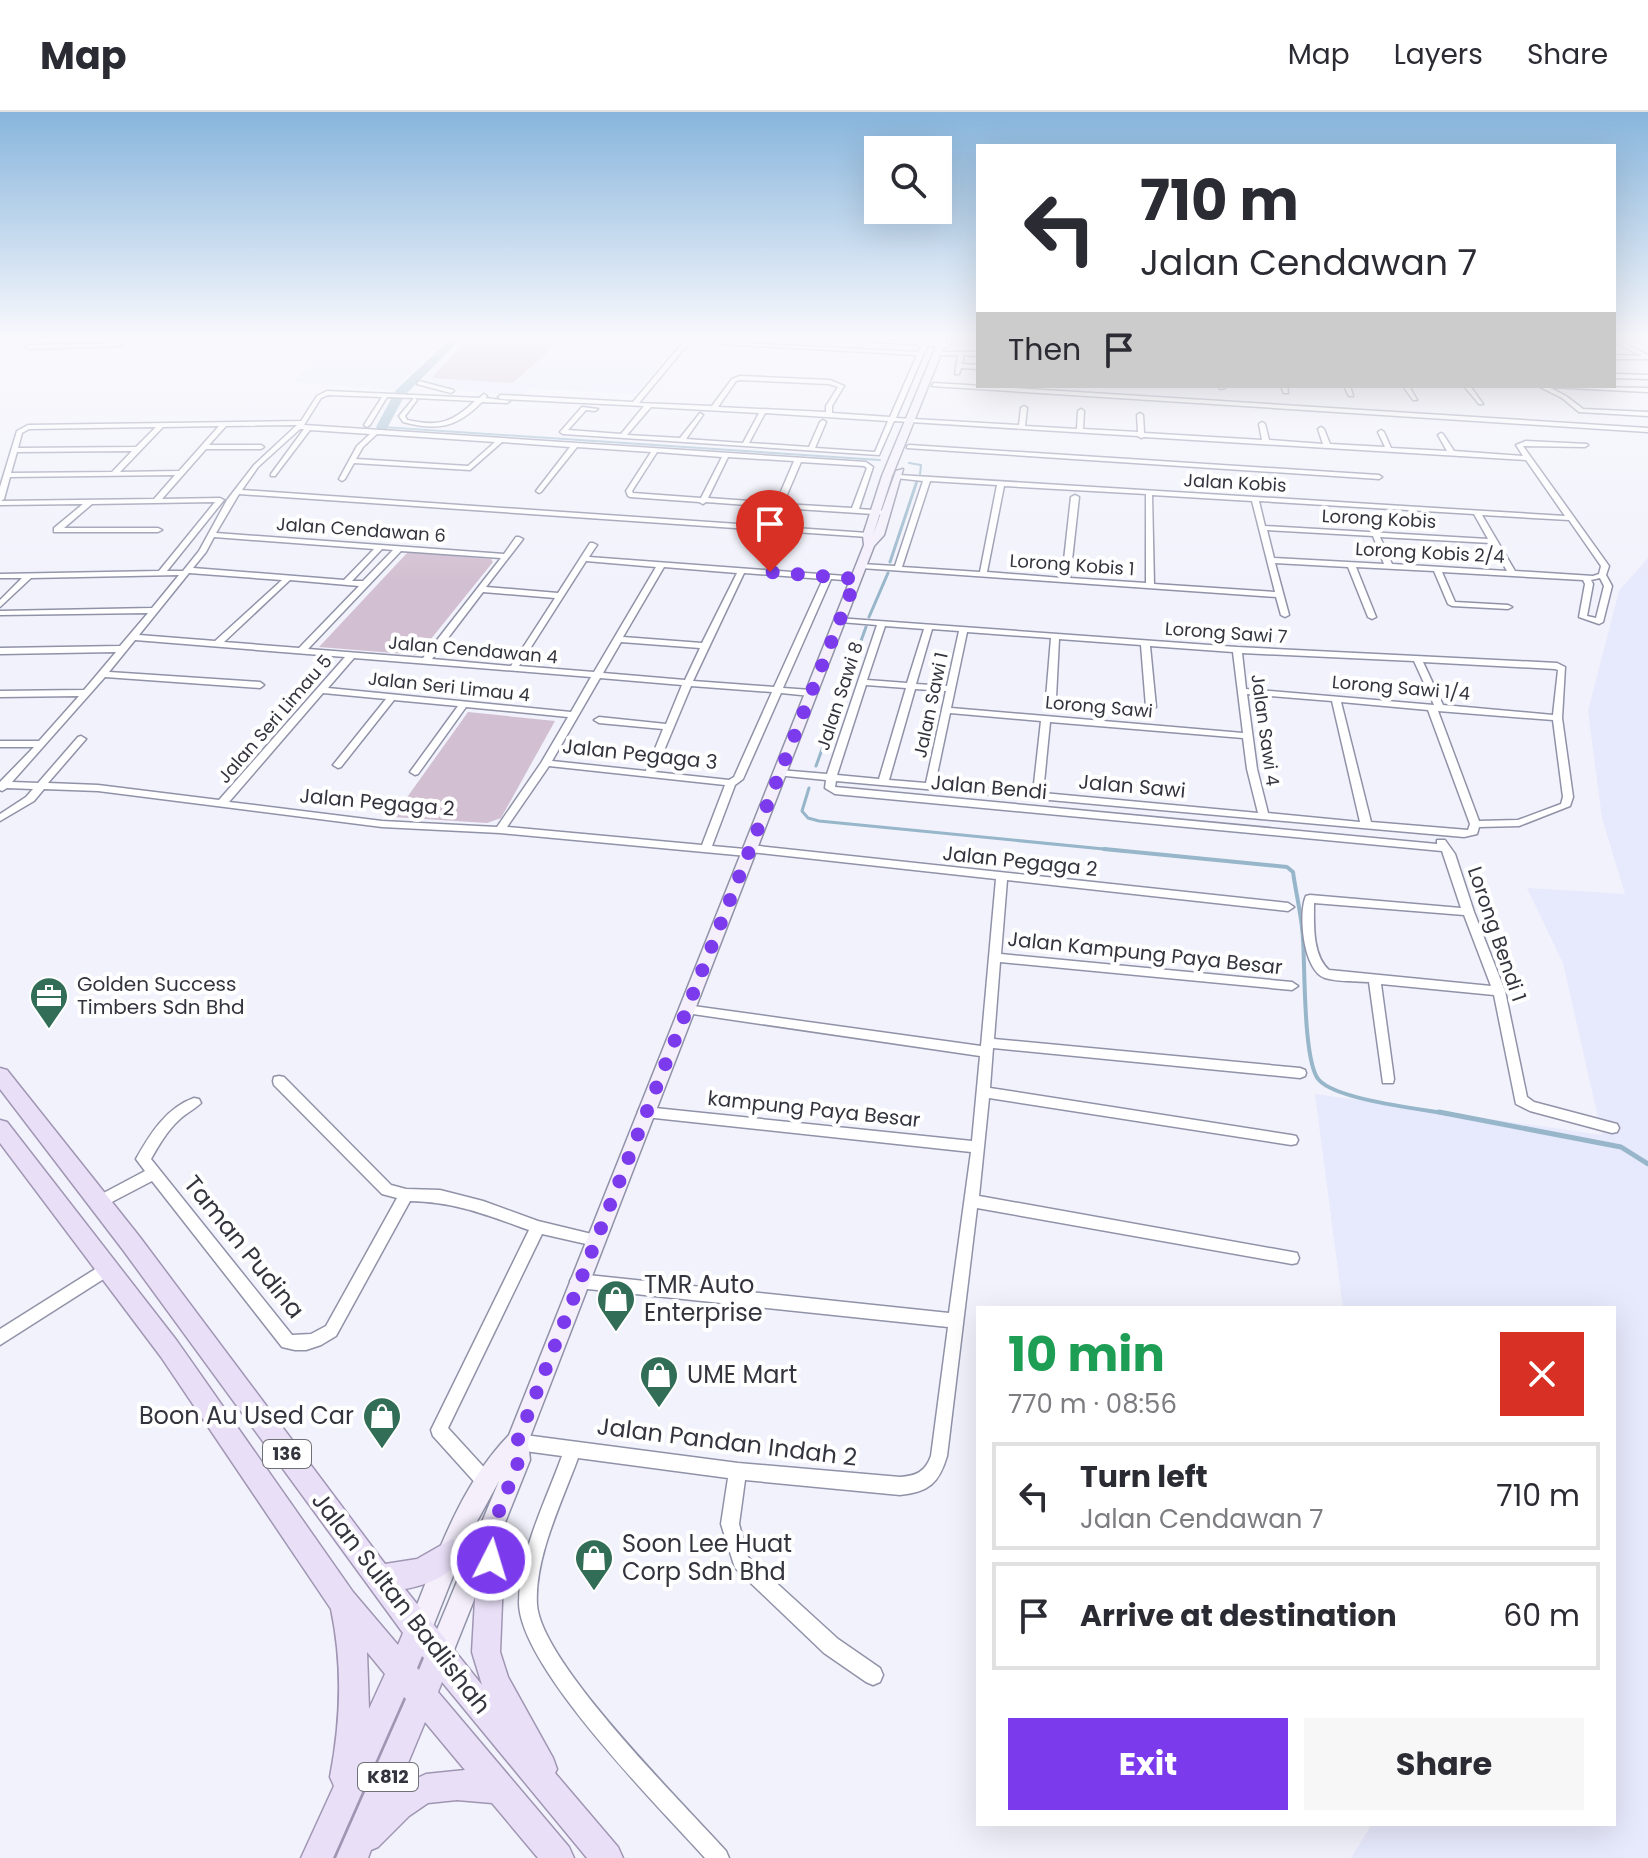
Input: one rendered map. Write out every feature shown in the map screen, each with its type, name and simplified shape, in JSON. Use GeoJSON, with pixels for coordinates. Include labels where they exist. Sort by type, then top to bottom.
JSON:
{"type":"FeatureCollection","features":[{"type":"Feature","properties":{"kind":"main road","name":"Jalan Sultan Badlishah"},"geometry":{"type":"LineString","coordinates":[[0,1075],[101,1201],[439,1656],[607,1858]]}},
{"type":"Feature","properties":{"kind":"main road","name":"Jalan Sultan Badlishah"},"geometry":{"type":"LineString","coordinates":[[0,1128],[169,1349],[343,1602],[558,1858]]}},
{"type":"Feature","properties":{"kind":"main road"},"geometry":{"type":"LineString","coordinates":[[492,1529],[486,1652],[495,1683],[557,1800]]}},
{"type":"Feature","properties":{"kind":"main road"},"geometry":{"type":"LineString","coordinates":[[378,1577],[418,1575],[452,1552]]}},
{"type":"Feature","properties":{"kind":"main road"},"geometry":{"type":"LineString","coordinates":[[335,1817],[353,1738],[356,1701],[351,1635],[343,1602]]}},
{"type":"Feature","properties":{"kind":"main road","name":"K812"},"geometry":{"type":"LineString","coordinates":[[317,1858],[419,1630]]}},
{"type":"Feature","properties":{"kind":"main road","name":"K812"},"geometry":{"type":"LineString","coordinates":[[354,1852],[439,1656]]}},
{"type":"Feature","properties":{"kind":"main road"},"geometry":{"type":"LineString","coordinates":[[354,1852],[397,1804],[423,1788],[452,1782],[501,1789]]}},
{"type":"Feature","properties":{"kind":"street"},"geometry":{"type":"LineString","coordinates":[[273,475],[306,420]]}},
{"type":"Feature","properties":{"kind":"street"},"geometry":{"type":"LineString","coordinates":[[367,425],[370,420]]}},
{"type":"Feature","properties":{"kind":"street"},"geometry":{"type":"LineString","coordinates":[[405,420],[444,424],[460,420]]}},
{"type":"Feature","properties":{"kind":"street"},"geometry":{"type":"LineString","coordinates":[[573,420],[563,432],[877,454],[891,420]]}},
{"type":"Feature","properties":{"kind":"street"},"geometry":{"type":"LineString","coordinates":[[622,437],[636,420]]}},
{"type":"Feature","properties":{"kind":"street"},"geometry":{"type":"LineString","coordinates":[[681,441],[696,420]]}},
{"type":"Feature","properties":{"kind":"street"},"geometry":{"type":"LineString","coordinates":[[745,445],[758,420]]}},
{"type":"Feature","properties":{"kind":"street"},"geometry":{"type":"LineString","coordinates":[[810,420],[858,420]]}},
{"type":"Feature","properties":{"kind":"street"},"geometry":{"type":"LineString","coordinates":[[909,420],[1529,458]]}},
{"type":"Feature","properties":{"kind":"street"},"geometry":{"type":"LineString","coordinates":[[1022,428],[1023,420]]}},
{"type":"Feature","properties":{"kind":"street"},"geometry":{"type":"LineString","coordinates":[[1080,431],[1081,420]]}},
{"type":"Feature","properties":{"kind":"street"},"geometry":{"type":"LineString","coordinates":[[1140,420],[1141,436]]}},
{"type":"Feature","properties":{"kind":"street"},"geometry":{"type":"LineString","coordinates":[[1497,420],[1648,430]]}},
{"type":"Feature","properties":{"kind":"street","name":"K812"},"geometry":{"type":"LineString","coordinates":[[419,1630],[485,1481],[500,1458],[517,1442],[859,572],[875,513],[909,447],[915,421]]}},
{"type":"Feature","properties":{"kind":"street","name":"K812"},"geometry":{"type":"LineString","coordinates":[[868,540],[879,535],[887,513],[893,476],[915,421]]}},
{"type":"Feature","properties":{"kind":"street"},"geometry":{"type":"LineString","coordinates":[[811,450],[823,422]]}},
{"type":"Feature","properties":{"kind":"street"},"geometry":{"type":"LineString","coordinates":[[156,501],[225,423]]}},
{"type":"Feature","properties":{"kind":"street"},"geometry":{"type":"LineString","coordinates":[[855,511],[871,468],[866,464],[225,423],[28,427],[19,432],[0,501],[217,500],[234,496],[868,540]]}},
{"type":"Feature","properties":{"kind":"street"},"geometry":{"type":"LineString","coordinates":[[114,474],[162,424]]}},
{"type":"Feature","properties":{"kind":"street"},"geometry":{"type":"LineString","coordinates":[[1262,424],[1266,443]]}},
{"type":"Feature","properties":{"kind":"street"},"geometry":{"type":"LineString","coordinates":[[2,787],[87,693],[186,572],[256,466],[303,426]]}},
{"type":"Feature","properties":{"kind":"street"},"geometry":{"type":"LineString","coordinates":[[1321,429],[1328,447]]}},
{"type":"Feature","properties":{"kind":"street"},"geometry":{"type":"LineString","coordinates":[[342,479],[360,446],[375,432]]}},
{"type":"Feature","properties":{"kind":"street"},"geometry":{"type":"LineString","coordinates":[[1381,432],[1389,450]]}},
{"type":"Feature","properties":{"kind":"street"},"geometry":{"type":"LineString","coordinates":[[1441,435],[1452,454]]}},
{"type":"Feature","properties":{"kind":"street"},"geometry":{"type":"LineString","coordinates":[[352,461],[470,468],[502,439]]}},
{"type":"Feature","properties":{"kind":"street"},"geometry":{"type":"LineString","coordinates":[[539,491],[576,444]]}},
{"type":"Feature","properties":{"kind":"street"},"geometry":{"type":"LineString","coordinates":[[1585,445],[1519,445],[1605,566],[1602,575],[1608,586],[1599,622],[1583,617],[1589,584],[1587,579]]}},
{"type":"Feature","properties":{"kind":"street"},"geometry":{"type":"LineString","coordinates":[[203,447],[261,447]]}},
{"type":"Feature","properties":{"kind":"street"},"geometry":{"type":"LineString","coordinates":[[909,447],[1379,477]]}},
{"type":"Feature","properties":{"kind":"street"},"geometry":{"type":"LineString","coordinates":[[0,452],[138,449]]}},
{"type":"Feature","properties":{"kind":"street"},"geometry":{"type":"LineString","coordinates":[[655,451],[629,491],[630,495],[887,513]]}},
{"type":"Feature","properties":{"kind":"street"},"geometry":{"type":"LineString","coordinates":[[703,502],[726,455]]}},
{"type":"Feature","properties":{"kind":"street"},"geometry":{"type":"LineString","coordinates":[[778,507],[798,460]]}},
{"type":"Feature","properties":{"kind":"street"},"geometry":{"type":"LineString","coordinates":[[8,475],[181,473]]}},
{"type":"Feature","properties":{"kind":"street","name":"Jalan Kobis"},"geometry":{"type":"LineString","coordinates":[[869,475],[1571,518]]}},
{"type":"Feature","properties":{"kind":"street"},"geometry":{"type":"LineString","coordinates":[[898,568],[927,479]]}},
{"type":"Feature","properties":{"kind":"street"},"geometry":{"type":"LineString","coordinates":[[983,574],[1001,484]]}},
{"type":"Feature","properties":{"kind":"street"},"geometry":{"type":"LineString","coordinates":[[1149,494],[1150,586]]}},
{"type":"Feature","properties":{"kind":"street"},"geometry":{"type":"LineString","coordinates":[[1066,581],[1075,497]]}},
{"type":"Feature","properties":{"kind":"street"},"geometry":{"type":"LineString","coordinates":[[161,574],[217,500]]}},
{"type":"Feature","properties":{"kind":"street"},"geometry":{"type":"LineString","coordinates":[[1255,500],[1285,615]]}},
{"type":"Feature","properties":{"kind":"street"},"geometry":{"type":"LineString","coordinates":[[90,502],[57,530],[158,530]]}},
{"type":"Feature","properties":{"kind":"street"},"geometry":{"type":"LineString","coordinates":[[1477,513],[1513,574]]}},
{"type":"Feature","properties":{"kind":"street","name":"Lorong Kobis"},"geometry":{"type":"LineString","coordinates":[[1262,528],[1493,541]]}},
{"type":"Feature","properties":{"kind":"street","name":"Jalan Cendawan 6"},"geometry":{"type":"LineString","coordinates":[[213,535],[506,556]]}},
{"type":"Feature","properties":{"kind":"street"},"geometry":{"type":"LineString","coordinates":[[1376,535],[1389,567]]}},
{"type":"Feature","properties":{"kind":"street"},"geometry":{"type":"LineString","coordinates":[[425,662],[519,539]]}},
{"type":"Feature","properties":{"kind":"street"},"geometry":{"type":"LineString","coordinates":[[513,669],[593,545]]}},
{"type":"Feature","properties":{"kind":"street"},"geometry":{"type":"LineString","coordinates":[[345,583],[380,547]]}},
{"type":"Feature","properties":{"kind":"street"},"geometry":{"type":"LineString","coordinates":[[301,651],[399,548]]}},
{"type":"Feature","properties":{"kind":"street","name":"Lorong Kobis 1"},"geometry":{"type":"LineString","coordinates":[[584,559],[828,577],[898,568],[1280,595]]}},
{"type":"Feature","properties":{"kind":"street","name":"Lorong Kobis 2/4"},"geometry":{"type":"LineString","coordinates":[[1271,560],[1587,579],[1602,575]]}},
{"type":"Feature","properties":{"kind":"street"},"geometry":{"type":"LineString","coordinates":[[500,830],[546,763],[661,565]]}},
{"type":"Feature","properties":{"kind":"street"},"geometry":{"type":"LineString","coordinates":[[1351,565],[1372,617]]}},
{"type":"Feature","properties":{"kind":"street"},"geometry":{"type":"LineString","coordinates":[[650,772],[687,684],[742,570]]}},
{"type":"Feature","properties":{"kind":"street"},"geometry":{"type":"LineString","coordinates":[[1437,570],[1452,604],[1508,607]]}},
{"type":"Feature","properties":{"kind":"street"},"geometry":{"type":"LineString","coordinates":[[0,576],[186,572],[365,584]]}},
{"type":"Feature","properties":{"kind":"street"},"geometry":{"type":"LineString","coordinates":[[0,605],[28,576]]}},
{"type":"Feature","properties":{"kind":"street"},"geometry":{"type":"LineString","coordinates":[[706,849],[731,783],[738,779],[828,577]]}},
{"type":"Feature","properties":{"kind":"street"},"geometry":{"type":"LineString","coordinates":[[217,644],[288,578]]}},
{"type":"Feature","properties":{"kind":"street"},"geometry":{"type":"LineString","coordinates":[[481,589],[560,596]]}},
{"type":"Feature","properties":{"kind":"street"},"geometry":{"type":"LineString","coordinates":[[0,613],[155,610]]}},
{"type":"Feature","properties":{"kind":"street","name":"Lorong Sawi 7"},"geometry":{"type":"LineString","coordinates":[[840,620],[1237,650],[1557,666],[1562,669],[1557,718]]}},
{"type":"Feature","properties":{"kind":"street","name":"Jalan Sawi 8"},"geometry":{"type":"LineString","coordinates":[[831,777],[881,625]]}},
{"type":"Feature","properties":{"kind":"street"},"geometry":{"type":"LineString","coordinates":[[883,782],[928,628]]}},
{"type":"Feature","properties":{"kind":"street","name":"Jalan Sawi 1"},"geometry":{"type":"LineString","coordinates":[[930,786],[963,631]]}},
{"type":"Feature","properties":{"kind":"street","name":"Jalan Cendawan 4"},"geometry":{"type":"LineString","coordinates":[[133,637],[811,693]]}},
{"type":"Feature","properties":{"kind":"street"},"geometry":{"type":"LineString","coordinates":[[1051,698],[1055,637]]}},
{"type":"Feature","properties":{"kind":"street"},"geometry":{"type":"LineString","coordinates":[[618,639],[705,646]]}},
{"type":"Feature","properties":{"kind":"street"},"geometry":{"type":"LineString","coordinates":[[1145,643],[1151,707]]}},
{"type":"Feature","properties":{"kind":"street"},"geometry":{"type":"LineString","coordinates":[[0,651],[123,649]]}},
{"type":"Feature","properties":{"kind":"street","name":"Jalan Sawi 4"},"geometry":{"type":"LineString","coordinates":[[1237,650],[1252,769],[1264,816]]}},
{"type":"Feature","properties":{"kind":"street","name":"Jalan Seri Limau 5"},"geometry":{"type":"LineString","coordinates":[[222,803],[351,656]]}},
{"type":"Feature","properties":{"kind":"street"},"geometry":{"type":"LineString","coordinates":[[1418,660],[1475,824]]}},
{"type":"Feature","properties":{"kind":"street"},"geometry":{"type":"LineString","coordinates":[[103,674],[260,685]]}},
{"type":"Feature","properties":{"kind":"street"},"geometry":{"type":"LineString","coordinates":[[862,682],[950,689]]}},
{"type":"Feature","properties":{"kind":"street","name":"Jalan Seri Limau 4"},"geometry":{"type":"LineString","coordinates":[[321,690],[574,715]]}},
{"type":"Feature","properties":{"kind":"street","name":"Lorong Sawi 1/4"},"geometry":{"type":"LineString","coordinates":[[1243,691],[1557,718]]}},
{"type":"Feature","properties":{"kind":"street"},"geometry":{"type":"LineString","coordinates":[[0,694],[87,693]]}},
{"type":"Feature","properties":{"kind":"street"},"geometry":{"type":"LineString","coordinates":[[338,765],[392,697]]}},
{"type":"Feature","properties":{"kind":"street"},"geometry":{"type":"LineString","coordinates":[[1336,699],[1366,825]]}},
{"type":"Feature","properties":{"kind":"street"},"geometry":{"type":"LineString","coordinates":[[415,772],[464,704]]}},
{"type":"Feature","properties":{"kind":"street","name":"Lorong Sawi"},"geometry":{"type":"LineString","coordinates":[[947,710],[1248,736]]}},
{"type":"Feature","properties":{"kind":"street","name":"Jalan Sawi"},"geometry":{"type":"LineString","coordinates":[[779,773],[1464,834],[1473,832],[1475,824],[1519,823],[1565,806],[1568,797],[1557,718]]}},
{"type":"Feature","properties":{"kind":"street"},"geometry":{"type":"LineString","coordinates":[[1038,796],[1046,719]]}},
{"type":"Feature","properties":{"kind":"street"},"geometry":{"type":"LineString","coordinates":[[599,720],[669,727]]}},
{"type":"Feature","properties":{"kind":"street"},"geometry":{"type":"LineString","coordinates":[[0,818],[30,799],[81,739]]}},
{"type":"Feature","properties":{"kind":"street"},"geometry":{"type":"LineString","coordinates":[[0,744],[41,744]]}},
{"type":"Feature","properties":{"kind":"street","name":"Jalan Pegaga 3"},"geometry":{"type":"LineString","coordinates":[[546,763],[731,783]]}},
{"type":"Feature","properties":{"kind":"street","name":"Jalan Bendi"},"geometry":{"type":"LineString","coordinates":[[831,777],[830,788],[846,792],[1443,848]]}},
{"type":"Feature","properties":{"kind":"street","name":"Jalan Pegaga 2"},"geometry":{"type":"LineString","coordinates":[[2,787],[98,788],[382,824],[500,830],[748,851],[1288,907]]}},
{"type":"Feature","properties":{"kind":"street","name":"Lorong Bendi 1"},"geometry":{"type":"LineString","coordinates":[[1437,832],[1443,848],[1450,854],[1468,912],[1499,991],[1521,1100],[1530,1106],[1612,1128]]}},
{"type":"Feature","properties":{"kind":"street"},"geometry":{"type":"LineString","coordinates":[[578,1281],[957,1321],[978,1147],[1002,878]]}},
{"type":"Feature","properties":{"kind":"street"},"geometry":{"type":"LineString","coordinates":[[1468,912],[1310,899],[1315,961],[1320,970],[1375,980],[1499,991]]}},
{"type":"Feature","properties":{"kind":"street","name":"Jalan Kampung Paya Besar"},"geometry":{"type":"LineString","coordinates":[[995,957],[1292,986]]}},
{"type":"Feature","properties":{"kind":"street"},"geometry":{"type":"LineString","coordinates":[[1375,980],[1388,1079]]}},
{"type":"Feature","properties":{"kind":"street"},"geometry":{"type":"LineString","coordinates":[[686,1009],[986,1048],[1300,1073]]}},
{"type":"Feature","properties":{"kind":"street"},"geometry":{"type":"LineString","coordinates":[[279,1081],[387,1190],[406,1195],[440,1196],[483,1207],[538,1227],[595,1240]]}},
{"type":"Feature","properties":{"kind":"street"},"geometry":{"type":"LineString","coordinates":[[983,1092],[1291,1140]]}},
{"type":"Feature","properties":{"kind":"street","name":"Taman Pudina"},"geometry":{"type":"LineString","coordinates":[[194,1103],[183,1107],[168,1123],[143,1159],[288,1342],[301,1344],[317,1341],[331,1331],[406,1195]]}},
{"type":"Feature","properties":{"kind":"street","name":"kampung Paya Besar"},"geometry":{"type":"LineString","coordinates":[[645,1112],[978,1147]]}},
{"type":"Feature","properties":{"kind":"street"},"geometry":{"type":"LineString","coordinates":[[101,1201],[154,1173]]}},
{"type":"Feature","properties":{"kind":"street"},"geometry":{"type":"LineString","coordinates":[[972,1201],[1292,1258]]}},
{"type":"Feature","properties":{"kind":"street"},"geometry":{"type":"LineString","coordinates":[[485,1481],[439,1430],[538,1227]]}},
{"type":"Feature","properties":{"kind":"street"},"geometry":{"type":"LineString","coordinates":[[0,1338],[108,1268]]}},
{"type":"Feature","properties":{"kind":"street","name":"Jalan Pandan Indah 2"},"geometry":{"type":"LineString","coordinates":[[517,1442],[738,1471],[918,1485],[929,1479],[939,1456],[957,1321]]}},
{"type":"Feature","properties":{"kind":"street","name":"K812"},"geometry":{"type":"LineString","coordinates":[[439,1656],[519,1460],[517,1442]]}},
{"type":"Feature","properties":{"kind":"street"},"geometry":{"type":"LineString","coordinates":[[573,1448],[534,1561],[528,1609],[542,1646],[564,1682],[719,1858]]}},
{"type":"Feature","properties":{"kind":"street"},"geometry":{"type":"LineString","coordinates":[[738,1471],[730,1524],[741,1562],[831,1646],[873,1675]]}},
{"type":"Feature","properties":{"kind":"shaded area"},"geometry":{"type":"Polygon","coordinates":[[[408,552],[491,559],[493,562],[418,655],[319,647],[408,552]]]}},
{"type":"Feature","properties":{"kind":"shaded area"},"geometry":{"type":"Polygon","coordinates":[[[1648,558],[1648,1858],[1351,1858],[1371,1826],[1616,1826],[1616,1306],[1343,1306],[1315,1094],[1602,1135],[1563,963],[1527,888],[1625,894],[1602,818],[1588,711],[1619,591],[1648,558]]]}},
{"type":"Feature","properties":{"kind":"shaded area"},"geometry":{"type":"Polygon","coordinates":[[[468,712],[555,721],[501,818],[487,823],[393,817],[468,712]]]}},
{"type":"Feature","properties":{"kind":"waterway"},"geometry":{"type":"LineString","coordinates":[[382,427],[385,420]]}},
{"type":"Feature","properties":{"kind":"waterway"},"geometry":{"type":"LineString","coordinates":[[382,427],[880,460]]}},
{"type":"Feature","properties":{"kind":"waterway"},"geometry":{"type":"LineString","coordinates":[[909,463],[921,465],[920,474]]}},
{"type":"Feature","properties":{"kind":"waterway"},"geometry":{"type":"LineString","coordinates":[[890,562],[917,481]]}},
{"type":"Feature","properties":{"kind":"waterway"},"geometry":{"type":"LineString","coordinates":[[869,617],[888,573]]}},
{"type":"Feature","properties":{"kind":"waterway"},"geometry":{"type":"LineString","coordinates":[[816,766],[866,627]]}},
{"type":"Feature","properties":{"kind":"waterway"},"geometry":{"type":"LineString","coordinates":[[809,788],[802,811],[808,818],[819,821],[1124,851]]}},
{"type":"Feature","properties":{"kind":"waterway"},"geometry":{"type":"LineString","coordinates":[[1104,849],[1287,867],[1293,872],[1300,914],[1307,1035],[1319,1080],[1329,1087],[1361,1098],[1449,1114]]}},
{"type":"Feature","properties":{"kind":"waterway"},"geometry":{"type":"LineString","coordinates":[[1439,1112],[1621,1147],[1648,1164]]}},
{"type":"Feature","properties":{"kind":"place","name":"Golden Success Timbers Sdn Bhd"},"geometry":{"type":"Point","coordinates":[49,1030]}},
{"type":"Feature","properties":{"kind":"place","name":"TMR Auto Enterprise"},"geometry":{"type":"Point","coordinates":[616,1333]}},
{"type":"Feature","properties":{"kind":"place","name":"UME Mart"},"geometry":{"type":"Point","coordinates":[659,1409]}},
{"type":"Feature","properties":{"kind":"place","name":"Boon Au Used Car"},"geometry":{"type":"Point","coordinates":[382,1450]}},
{"type":"Feature","properties":{"kind":"place","name":"Soon Lee Huat Corp Sdn Bhd"},"geometry":{"type":"Point","coordinates":[594,1592]}},
{"type":"Feature","properties":{"kind":"route"},"geometry":{"type":"LineString","coordinates":[[491,1560],[492,1529],[519,1460],[517,1442],[856,579],[770,572]]}}]}
